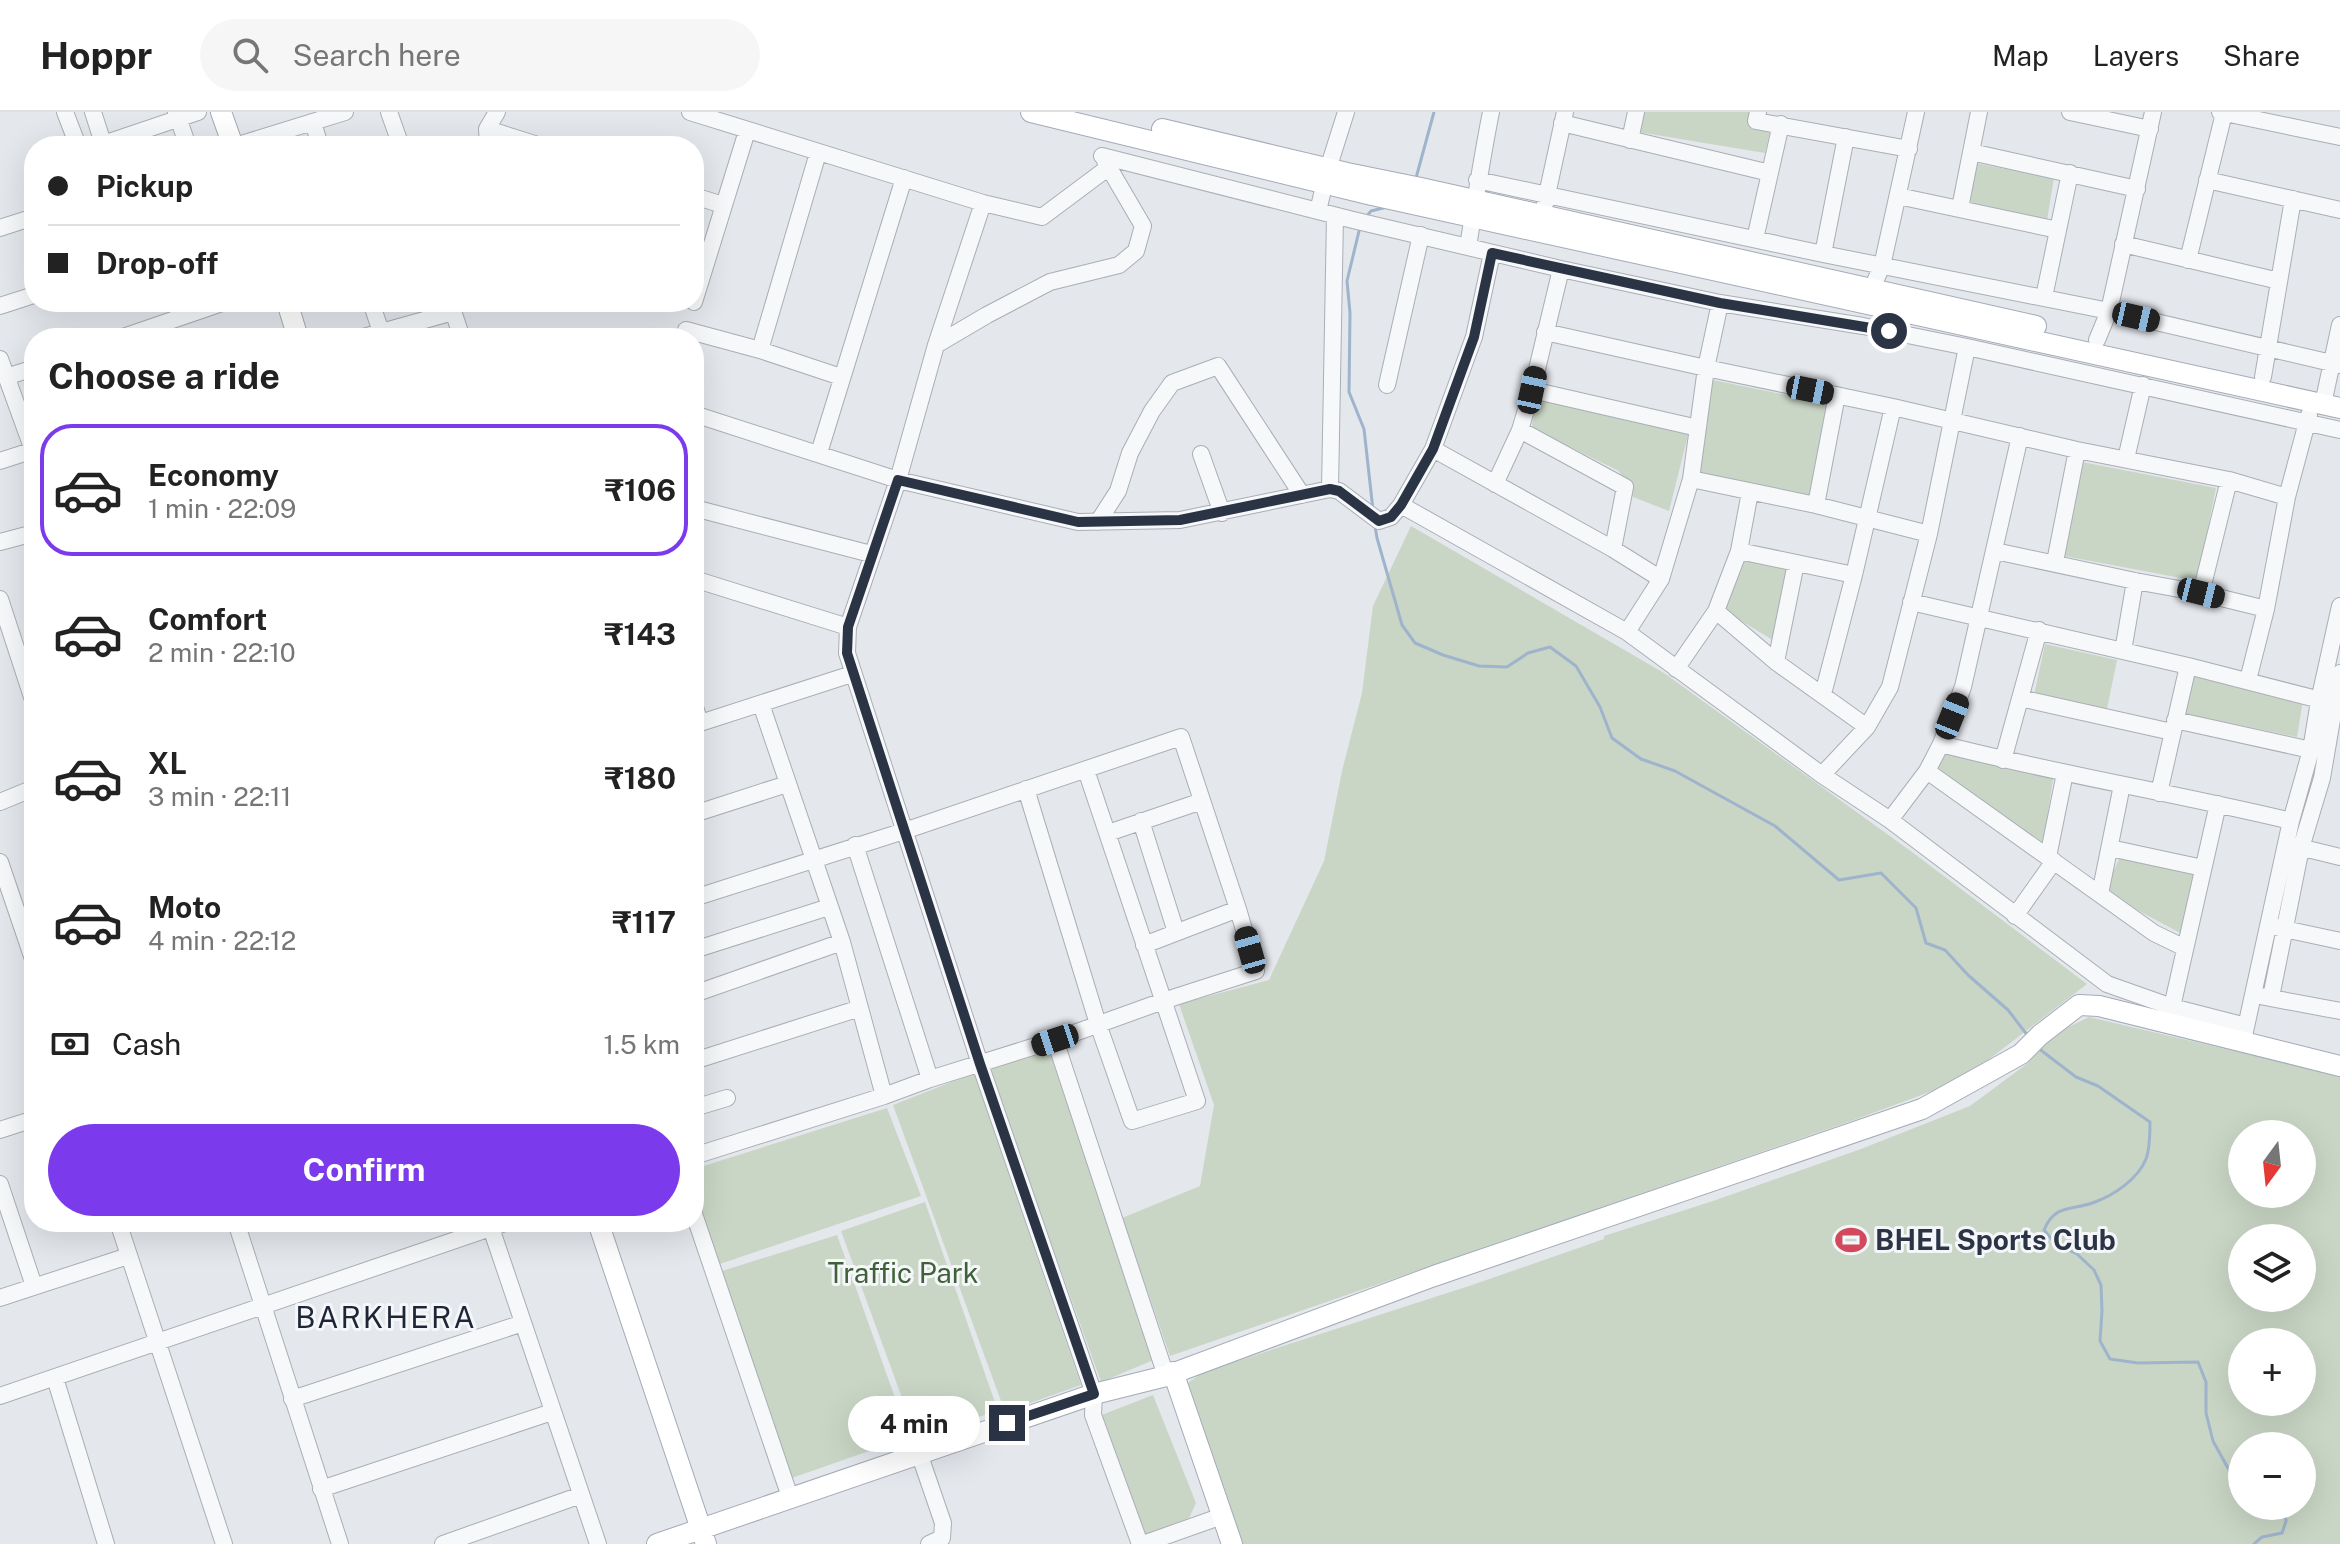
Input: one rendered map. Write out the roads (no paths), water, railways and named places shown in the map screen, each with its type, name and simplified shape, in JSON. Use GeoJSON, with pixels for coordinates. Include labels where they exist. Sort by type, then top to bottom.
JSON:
{"type":"FeatureCollection","features":[{"type":"Feature","properties":{"kind":"main road"},"geometry":{"type":"LineString","coordinates":[[221,112],[230,136]]}},
{"type":"Feature","properties":{"kind":"main road"},"geometry":{"type":"LineString","coordinates":[[1031,112],[1418,195],[2328,400]]}},
{"type":"Feature","properties":{"kind":"main road"},"geometry":{"type":"LineString","coordinates":[[1092,112],[1326,176]]}},
{"type":"Feature","properties":{"kind":"main road"},"geometry":{"type":"LineString","coordinates":[[1475,209],[1544,205],[1868,296]]}},
{"type":"Feature","properties":{"kind":"main road"},"geometry":{"type":"LineString","coordinates":[[2097,347],[2263,377],[2328,400]]}},
{"type":"Feature","properties":{"kind":"main road"},"geometry":{"type":"LineString","coordinates":[[657,1544],[704,1537],[790,1497],[1094,1394],[1169,1374],[1434,1276],[1922,1109],[2021,1054],[2079,1005],[2088,1004],[2244,1034],[2340,1066]]}},
{"type":"Feature","properties":{"kind":"main road"},"geometry":{"type":"LineString","coordinates":[[601,1232],[704,1537]]}},
{"type":"Feature","properties":{"kind":"main road"},"geometry":{"type":"LineString","coordinates":[[1169,1374],[1216,1517],[1232,1544]]}},
{"type":"Feature","properties":{"kind":"main road"},"geometry":{"type":"LineString","coordinates":[[1216,1517],[1218,1544]]}},
{"type":"Feature","properties":{"kind":"street"},"geometry":{"type":"LineString","coordinates":[[65,112],[74,136]]}},
{"type":"Feature","properties":{"kind":"street"},"geometry":{"type":"LineString","coordinates":[[93,112],[101,136]]}},
{"type":"Feature","properties":{"kind":"street"},"geometry":{"type":"LineString","coordinates":[[124,136],[177,115],[198,112]]}},
{"type":"Feature","properties":{"kind":"street"},"geometry":{"type":"LineString","coordinates":[[267,136],[345,112]]}},
{"type":"Feature","properties":{"kind":"street"},"geometry":{"type":"LineString","coordinates":[[389,112],[397,136]]}},
{"type":"Feature","properties":{"kind":"street"},"geometry":{"type":"LineString","coordinates":[[487,136],[487,129],[497,112]]}},
{"type":"Feature","properties":{"kind":"street"},"geometry":{"type":"LineString","coordinates":[[690,112],[983,203],[1042,217],[1109,167]]}},
{"type":"Feature","properties":{"kind":"street"},"geometry":{"type":"LineString","coordinates":[[1318,211],[1346,112]]}},
{"type":"Feature","properties":{"kind":"street"},"geometry":{"type":"LineString","coordinates":[[1468,247],[1491,112]]}},
{"type":"Feature","properties":{"kind":"street"},"geometry":{"type":"LineString","coordinates":[[1630,140],[1636,112]]}},
{"type":"Feature","properties":{"kind":"street"},"geometry":{"type":"LineString","coordinates":[[1758,112],[1756,121],[1909,149]]}},
{"type":"Feature","properties":{"kind":"street"},"geometry":{"type":"LineString","coordinates":[[1863,326],[1868,296],[1882,266],[1916,112]]}},
{"type":"Feature","properties":{"kind":"street"},"geometry":{"type":"LineString","coordinates":[[1960,208],[1979,112]]}},
{"type":"Feature","properties":{"kind":"street"},"geometry":{"type":"LineString","coordinates":[[2070,112],[2150,129]]}},
{"type":"Feature","properties":{"kind":"street"},"geometry":{"type":"LineString","coordinates":[[2101,376],[2097,347],[2109,311],[2153,112]]}},
{"type":"Feature","properties":{"kind":"street"},"geometry":{"type":"LineString","coordinates":[[2188,260],[2222,112],[2340,137]]}},
{"type":"Feature","properties":{"kind":"street"},"geometry":{"type":"LineString","coordinates":[[2310,130],[2314,112]]}},
{"type":"Feature","properties":{"kind":"street"},"geometry":{"type":"LineString","coordinates":[[177,115],[184,136]]}},
{"type":"Feature","properties":{"kind":"street"},"geometry":{"type":"LineString","coordinates":[[1544,205],[1563,118],[1630,140],[1770,173]]}},
{"type":"Feature","properties":{"kind":"street"},"geometry":{"type":"LineString","coordinates":[[313,122],[317,136]]}},
{"type":"Feature","properties":{"kind":"street"},"geometry":{"type":"LineString","coordinates":[[1755,239],[1781,124]]}},
{"type":"Feature","properties":{"kind":"street"},"geometry":{"type":"LineString","coordinates":[[487,129],[509,136]]}},
{"type":"Feature","properties":{"kind":"street"},"geometry":{"type":"LineString","coordinates":[[704,269],[747,131]]}},
{"type":"Feature","properties":{"kind":"street"},"geometry":{"type":"LineString","coordinates":[[1823,254],[1846,137]]}},
{"type":"Feature","properties":{"kind":"street"},"geometry":{"type":"LineString","coordinates":[[1971,152],[2137,189]]}},
{"type":"Feature","properties":{"kind":"street"},"geometry":{"type":"LineString","coordinates":[[760,350],[818,153]]}},
{"type":"Feature","properties":{"kind":"street"},"geometry":{"type":"LineString","coordinates":[[936,345],[1050,282],[1119,265],[1136,251],[1143,226],[1102,156],[1335,216],[1561,269],[1720,303],[1863,326],[1967,347],[2340,430]]}},
{"type":"Feature","properties":{"kind":"street"},"geometry":{"type":"LineString","coordinates":[[2044,297],[2070,173]]}},
{"type":"Feature","properties":{"kind":"street"},"geometry":{"type":"LineString","coordinates":[[819,453],[904,178]]}},
{"type":"Feature","properties":{"kind":"street"},"geometry":{"type":"LineString","coordinates":[[1477,180],[1544,205],[1755,239],[2044,297],[2336,364]]}},
{"type":"Feature","properties":{"kind":"street"},"geometry":{"type":"LineString","coordinates":[[2207,180],[2340,210]]}},
{"type":"Feature","properties":{"kind":"street"},"geometry":{"type":"LineString","coordinates":[[1898,196],[2058,230]]}},
{"type":"Feature","properties":{"kind":"street"},"geometry":{"type":"LineString","coordinates":[[704,199],[723,205]]}},
{"type":"Feature","properties":{"kind":"street"},"geometry":{"type":"LineString","coordinates":[[2263,377],[2293,199]]}},
{"type":"Feature","properties":{"kind":"street"},"geometry":{"type":"LineString","coordinates":[[983,203],[936,345],[898,480],[848,627],[847,653],[980,1064],[1094,1394],[1093,1415],[1142,1544],[1216,1517]]}},
{"type":"Feature","properties":{"kind":"street"},"geometry":{"type":"LineString","coordinates":[[1334,490],[1335,216]]}},
{"type":"Feature","properties":{"kind":"street"},"geometry":{"type":"LineString","coordinates":[[0,228],[24,220]]}},
{"type":"Feature","properties":{"kind":"street"},"geometry":{"type":"LineString","coordinates":[[1387,385],[1421,235]]}},
{"type":"Feature","properties":{"kind":"street"},"geometry":{"type":"LineString","coordinates":[[2123,244],[2279,281]]}},
{"type":"Feature","properties":{"kind":"street"},"geometry":{"type":"LineString","coordinates":[[704,417],[898,480],[1078,522],[1180,520],[1334,490],[1379,521],[1391,517],[1401,505],[1433,449],[1502,254]]}},
{"type":"Feature","properties":{"kind":"street"},"geometry":{"type":"LineString","coordinates":[[1495,484],[1520,430],[1561,269]]}},
{"type":"Feature","properties":{"kind":"street"},"geometry":{"type":"LineString","coordinates":[[0,306],[24,298]]}},
{"type":"Feature","properties":{"kind":"street"},"geometry":{"type":"LineString","coordinates":[[1627,632],[1661,579],[1691,479],[1706,368],[1720,303]]}},
{"type":"Feature","properties":{"kind":"street"},"geometry":{"type":"LineString","coordinates":[[145,328],[184,312]]}},
{"type":"Feature","properties":{"kind":"street"},"geometry":{"type":"LineString","coordinates":[[392,328],[438,312]]}},
{"type":"Feature","properties":{"kind":"street"},"geometry":{"type":"LineString","coordinates":[[2248,680],[2266,609],[2287,497],[2307,424],[2328,400],[2340,325]]}},
{"type":"Feature","properties":{"kind":"street"},"geometry":{"type":"LineString","coordinates":[[1545,332],[2077,450],[2229,480],[2287,497]]}},
{"type":"Feature","properties":{"kind":"street"},"geometry":{"type":"LineString","coordinates":[[704,338],[760,350],[841,377]]}},
{"type":"Feature","properties":{"kind":"street"},"geometry":{"type":"LineString","coordinates":[[1822,775],[1867,727],[1890,687],[1929,534],[1967,347]]}},
{"type":"Feature","properties":{"kind":"street"},"geometry":{"type":"LineString","coordinates":[[0,359],[24,424]]}},
{"type":"Feature","properties":{"kind":"street"},"geometry":{"type":"LineString","coordinates":[[1098,522],[1118,491],[1130,453],[1152,411],[1172,383],[1218,366],[1302,495]]}},
{"type":"Feature","properties":{"kind":"street"},"geometry":{"type":"LineString","coordinates":[[6,377],[24,371]]}},
{"type":"Feature","properties":{"kind":"street"},"geometry":{"type":"LineString","coordinates":[[2126,459],[2143,385]]}},
{"type":"Feature","properties":{"kind":"street"},"geometry":{"type":"LineString","coordinates":[[1532,390],[1698,428]]}},
{"type":"Feature","properties":{"kind":"street"},"geometry":{"type":"LineString","coordinates":[[1816,505],[1837,395]]}},
{"type":"Feature","properties":{"kind":"street"},"geometry":{"type":"LineString","coordinates":[[1823,694],[1893,407]]}},
{"type":"Feature","properties":{"kind":"street"},"geometry":{"type":"LineString","coordinates":[[1520,430],[1625,487],[1613,549]]}},
{"type":"Feature","properties":{"kind":"street"},"geometry":{"type":"LineString","coordinates":[[1890,820],[1927,771],[1963,687],[2020,436]]}},
{"type":"Feature","properties":{"kind":"street"},"geometry":{"type":"LineString","coordinates":[[1433,449],[1661,579]]}},
{"type":"Feature","properties":{"kind":"street"},"geometry":{"type":"LineString","coordinates":[[2055,562],[2077,450]]}},
{"type":"Feature","properties":{"kind":"street"},"geometry":{"type":"LineString","coordinates":[[0,461],[24,453]]}},
{"type":"Feature","properties":{"kind":"street"},"geometry":{"type":"LineString","coordinates":[[1201,454],[1222,513]]}},
{"type":"Feature","properties":{"kind":"street"},"geometry":{"type":"LineString","coordinates":[[1691,479],[1816,505],[1929,534]]}},
{"type":"Feature","properties":{"kind":"street"},"geometry":{"type":"LineString","coordinates":[[2201,593],[2229,480]]}},
{"type":"Feature","properties":{"kind":"street"},"geometry":{"type":"LineString","coordinates":[[1676,669],[1716,611],[1739,551],[1750,492]]}},
{"type":"Feature","properties":{"kind":"street"},"geometry":{"type":"LineString","coordinates":[[1401,505],[1627,632],[1822,775],[1890,820],[2107,984],[2244,1034],[2262,996],[2293,846],[2322,778],[2340,606]]}},
{"type":"Feature","properties":{"kind":"street"},"geometry":{"type":"LineString","coordinates":[[704,511],[871,554]]}},
{"type":"Feature","properties":{"kind":"street"},"geometry":{"type":"LineString","coordinates":[[0,542],[24,536]]}},
{"type":"Feature","properties":{"kind":"street"},"geometry":{"type":"LineString","coordinates":[[1739,551],[1854,575]]}},
{"type":"Feature","properties":{"kind":"street"},"geometry":{"type":"LineString","coordinates":[[1995,551],[2266,609]]}},
{"type":"Feature","properties":{"kind":"street"},"geometry":{"type":"LineString","coordinates":[[1776,662],[1796,563]]}},
{"type":"Feature","properties":{"kind":"street"},"geometry":{"type":"LineString","coordinates":[[2123,651],[2135,581]]}},
{"type":"Feature","properties":{"kind":"street"},"geometry":{"type":"LineString","coordinates":[[704,582],[848,627]]}},
{"type":"Feature","properties":{"kind":"street"},"geometry":{"type":"LineString","coordinates":[[0,599],[24,672]]}},
{"type":"Feature","properties":{"kind":"street"},"geometry":{"type":"LineString","coordinates":[[1911,602],[2248,680],[2331,703]]}},
{"type":"Feature","properties":{"kind":"street"},"geometry":{"type":"LineString","coordinates":[[1716,611],[1776,662],[1867,727]]}},
{"type":"Feature","properties":{"kind":"street"},"geometry":{"type":"LineString","coordinates":[[2003,760],[2039,630]]}},
{"type":"Feature","properties":{"kind":"street"},"geometry":{"type":"LineString","coordinates":[[2159,793],[2188,666]]}},
{"type":"Feature","properties":{"kind":"street"},"geometry":{"type":"LineString","coordinates":[[2293,846],[2291,821],[2311,750],[2340,673]]}},
{"type":"Feature","properties":{"kind":"street"},"geometry":{"type":"LineString","coordinates":[[704,722],[852,674]]}},
{"type":"Feature","properties":{"kind":"street"},"geometry":{"type":"LineString","coordinates":[[2020,698],[2311,750]]}},
{"type":"Feature","properties":{"kind":"street"},"geometry":{"type":"LineString","coordinates":[[761,704],[842,942],[884,1096]]}},
{"type":"Feature","properties":{"kind":"street"},"geometry":{"type":"LineString","coordinates":[[704,895],[1181,737],[1256,971],[1055,1040],[704,1153]]}},
{"type":"Feature","properties":{"kind":"street"},"geometry":{"type":"LineString","coordinates":[[1941,744],[2291,821]]}},
{"type":"Feature","properties":{"kind":"street"},"geometry":{"type":"LineString","coordinates":[[1026,789],[1098,1024],[1132,1121],[1197,1101],[1086,770]]}},
{"type":"Feature","properties":{"kind":"street"},"geometry":{"type":"LineString","coordinates":[[1927,771],[2154,933],[2185,948]]}},
{"type":"Feature","properties":{"kind":"street"},"geometry":{"type":"LineString","coordinates":[[2015,916],[2051,859],[2065,773]]}},
{"type":"Feature","properties":{"kind":"street"},"geometry":{"type":"LineString","coordinates":[[2304,774],[2340,782]]}},
{"type":"Feature","properties":{"kind":"street"},"geometry":{"type":"LineString","coordinates":[[704,811],[787,784]]}},
{"type":"Feature","properties":{"kind":"street"},"geometry":{"type":"LineString","coordinates":[[2100,894],[2122,785]]}},
{"type":"Feature","properties":{"kind":"street"},"geometry":{"type":"LineString","coordinates":[[0,802],[24,792]]}},
{"type":"Feature","properties":{"kind":"street"},"geometry":{"type":"LineString","coordinates":[[1108,833],[1202,801]]}},
{"type":"Feature","properties":{"kind":"street"},"geometry":{"type":"LineString","coordinates":[[2172,1007],[2218,804]]}},
{"type":"Feature","properties":{"kind":"street"},"geometry":{"type":"LineString","coordinates":[[1141,821],[1176,932]]}},
{"type":"Feature","properties":{"kind":"street"},"geometry":{"type":"LineString","coordinates":[[855,845],[930,1079]]}},
{"type":"Feature","properties":{"kind":"street"},"geometry":{"type":"LineString","coordinates":[[2293,846],[2340,857]]}},
{"type":"Feature","properties":{"kind":"street"},"geometry":{"type":"LineString","coordinates":[[2110,848],[2203,868]]}},
{"type":"Feature","properties":{"kind":"street"},"geometry":{"type":"LineString","coordinates":[[0,862],[24,933]]}},
{"type":"Feature","properties":{"kind":"street"},"geometry":{"type":"LineString","coordinates":[[704,947],[829,907]]}},
{"type":"Feature","properties":{"kind":"street"},"geometry":{"type":"LineString","coordinates":[[1144,945],[1238,909]]}},
{"type":"Feature","properties":{"kind":"street"},"geometry":{"type":"LineString","coordinates":[[2276,928],[2340,941]]}},
{"type":"Feature","properties":{"kind":"street"},"geometry":{"type":"LineString","coordinates":[[704,990],[842,942]]}},
{"type":"Feature","properties":{"kind":"street"},"geometry":{"type":"LineString","coordinates":[[2262,996],[2340,1011]]}},
{"type":"Feature","properties":{"kind":"street"},"geometry":{"type":"LineString","coordinates":[[704,1058],[860,1008]]}},
{"type":"Feature","properties":{"kind":"street"},"geometry":{"type":"LineString","coordinates":[[1055,1040],[1169,1374]]}},
{"type":"Feature","properties":{"kind":"street"},"geometry":{"type":"LineString","coordinates":[[704,1105],[727,1098]]}},
{"type":"Feature","properties":{"kind":"street"},"geometry":{"type":"LineString","coordinates":[[0,1130],[24,1122]]}},
{"type":"Feature","properties":{"kind":"street"},"geometry":{"type":"LineString","coordinates":[[0,1184],[34,1286]]}},
{"type":"Feature","properties":{"kind":"street"},"geometry":{"type":"LineString","coordinates":[[121,1232],[224,1544]]}},
{"type":"Feature","properties":{"kind":"street"},"geometry":{"type":"LineString","coordinates":[[239,1232],[340,1544]]}},
{"type":"Feature","properties":{"kind":"street"},"geometry":{"type":"LineString","coordinates":[[0,1396],[471,1232]]}},
{"type":"Feature","properties":{"kind":"street"},"geometry":{"type":"LineString","coordinates":[[492,1232],[598,1544]]}},
{"type":"Feature","properties":{"kind":"street"},"geometry":{"type":"LineString","coordinates":[[700,1232],[790,1497]]}},
{"type":"Feature","properties":{"kind":"street"},"geometry":{"type":"LineString","coordinates":[[0,1298],[128,1256]]}},
{"type":"Feature","properties":{"kind":"street"},"geometry":{"type":"LineString","coordinates":[[292,1399],[523,1323]]}},
{"type":"Feature","properties":{"kind":"street"},"geometry":{"type":"LineString","coordinates":[[55,1378],[106,1544]]}},
{"type":"Feature","properties":{"kind":"street"},"geometry":{"type":"LineString","coordinates":[[321,1489],[552,1412]]}},
{"type":"Feature","properties":{"kind":"street"},"geometry":{"type":"LineString","coordinates":[[919,1453],[943,1523],[942,1538],[929,1544]]}},
{"type":"Feature","properties":{"kind":"street"},"geometry":{"type":"LineString","coordinates":[[443,1544],[581,1495]]}},
{"type":"Feature","properties":{"kind":"waterway"},"geometry":{"type":"LineString","coordinates":[[1416,178],[1434,112]]}},
{"type":"Feature","properties":{"kind":"waterway"},"geometry":{"type":"LineString","coordinates":[[1366,217],[1371,211],[1387,207]]}},
{"type":"Feature","properties":{"kind":"waterway"},"geometry":{"type":"LineString","coordinates":[[1360,227],[1347,281],[1350,313],[1349,392],[1364,429],[1373,510]]}},
{"type":"Feature","properties":{"kind":"waterway"},"geometry":{"type":"LineString","coordinates":[[1375,526],[1402,625],[1415,643],[1479,666],[1507,667],[1528,653],[1550,647],[1576,666],[1600,707],[1612,738],[1641,759],[1675,771],[1775,826],[1839,880],[1881,873],[1916,908],[1926,943],[1945,950],[2008,1010],[2028,1036]]}},
{"type":"Feature","properties":{"kind":"waterway"},"geometry":{"type":"LineString","coordinates":[[2038,1048],[2076,1077],[2098,1086],[2150,1122],[2146,1159],[2131,1180],[2102,1199],[2059,1212],[2048,1221],[2044,1230],[2056,1244],[2077,1254],[2094,1270],[2101,1285],[2100,1341],[2110,1359],[2138,1363],[2198,1362],[2206,1382],[2206,1413],[2213,1441],[2228,1468]]}},
{"type":"Feature","properties":{"kind":"waterway"},"geometry":{"type":"LineString","coordinates":[[2254,1544],[2262,1537],[2282,1533],[2286,1520]]}},
{"type":"Feature","properties":{"kind":"place","name":"BHEL Sports Club"},"geometry":{"type":"Point","coordinates":[1851,1240]}},
{"type":"Feature","properties":{"kind":"district","name":"BARKHERA"},"geometry":{"type":"Point","coordinates":[386,1318]}},
{"type":"Feature","properties":{"kind":"park label","name":"Traffic Park"},"geometry":{"type":"Point","coordinates":[903,1273]}}]}
